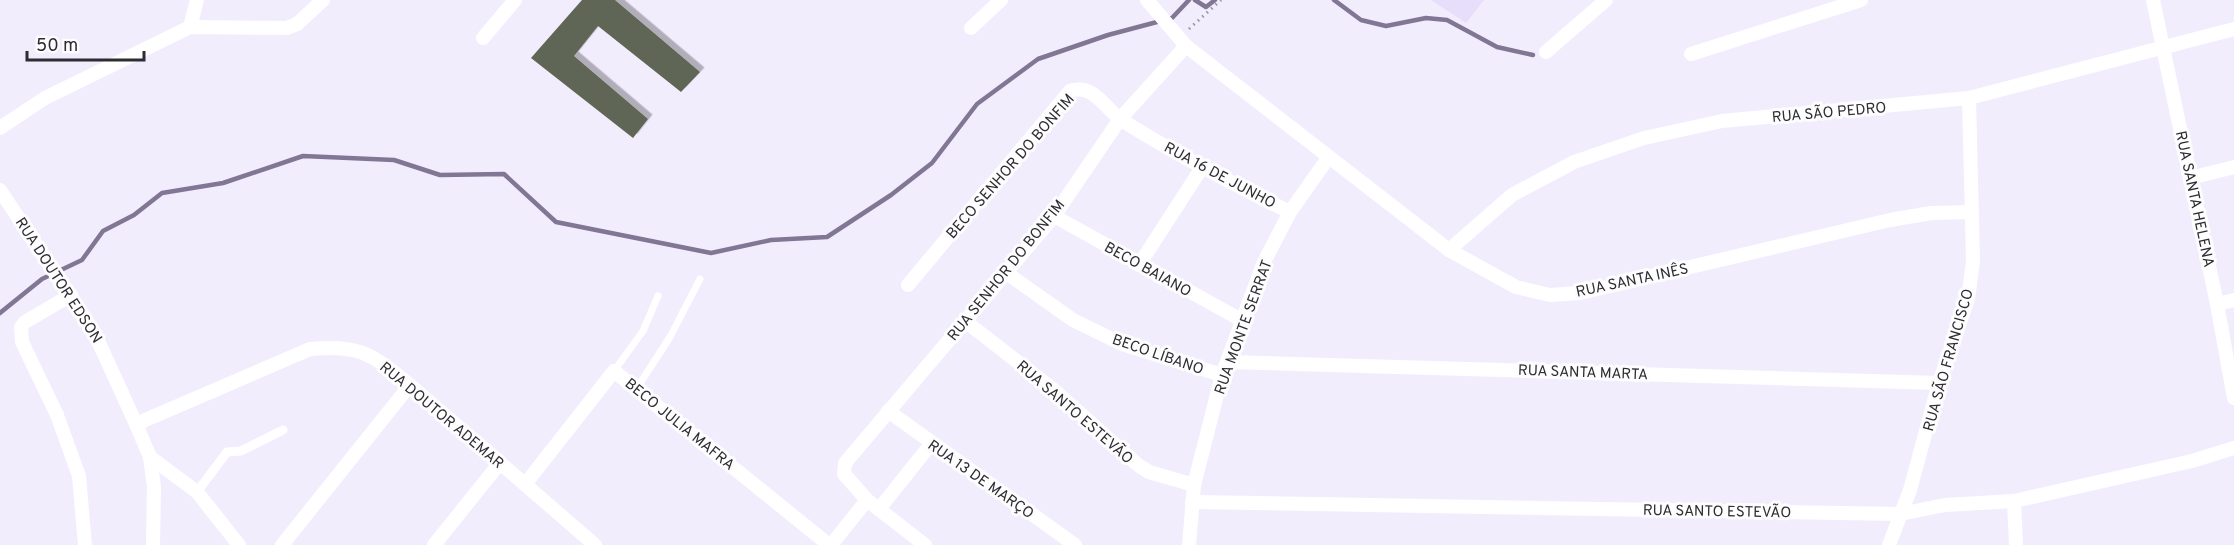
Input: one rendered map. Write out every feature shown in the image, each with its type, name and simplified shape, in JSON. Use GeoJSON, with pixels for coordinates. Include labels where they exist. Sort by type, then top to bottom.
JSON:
{"type":"FeatureCollection","features":[{"type":"Feature","properties":{"kind":"street"},"geometry":{"type":"LineString","coordinates":[[190,27],[197,0]]}},
{"type":"Feature","properties":{"kind":"street"},"geometry":{"type":"LineString","coordinates":[[0,128],[45,98],[190,27],[235,25],[287,28],[297,24],[323,0]]}},
{"type":"Feature","properties":{"kind":"street"},"geometry":{"type":"LineString","coordinates":[[483,38],[515,0]]}},
{"type":"Feature","properties":{"kind":"street"},"geometry":{"type":"LineString","coordinates":[[971,28],[1001,0]]}},
{"type":"Feature","properties":{"kind":"street","name":"RUA SANTA INÊS"},"geometry":{"type":"LineString","coordinates":[[1147,0],[1182,42],[1328,159],[1449,250],[1516,287],[1550,295],[1580,293],[1890,220],[1942,212],[1971,212]]}},
{"type":"Feature","properties":{"kind":"street"},"geometry":{"type":"LineString","coordinates":[[1546,52],[1606,0]]}},
{"type":"Feature","properties":{"kind":"street"},"geometry":{"type":"LineString","coordinates":[[1691,54],[1861,0]]}},
{"type":"Feature","properties":{"kind":"street","name":"RUA SANTA HELENA"},"geometry":{"type":"LineString","coordinates":[[2153,0],[2217,304],[2234,399]]}},
{"type":"Feature","properties":{"kind":"street","name":"RUA SÃO PEDRO"},"geometry":{"type":"LineString","coordinates":[[1449,250],[1512,195],[1574,162],[1644,138],[1722,121],[1969,98],[2234,29]]}},
{"type":"Feature","properties":{"kind":"street","name":"RUA SENHOR DO BONFIM"},"geometry":{"type":"LineString","coordinates":[[867,500],[844,474],[845,463],[1054,216],[1120,119],[1182,42]]}},
{"type":"Feature","properties":{"kind":"street","name":"BECO SENHOR DO BONFIM"},"geometry":{"type":"LineString","coordinates":[[909,285],[1070,91],[1083,88],[1090,91],[1120,119]]}},
{"type":"Feature","properties":{"kind":"street","name":"RUA SÃO FRANCISCO"},"geometry":{"type":"LineString","coordinates":[[1889,545],[1926,436],[1939,383],[1968,299],[1972,261],[1969,98]]}},
{"type":"Feature","properties":{"kind":"street","name":"RUA 16 DE JUNHO"},"geometry":{"type":"LineString","coordinates":[[1120,119],[1202,169],[1290,212]]}},
{"type":"Feature","properties":{"kind":"street","name":"RUA MONTE SERRAT"},"geometry":{"type":"LineString","coordinates":[[1190,545],[1194,485],[1222,375],[1264,262],[1290,212],[1328,159]]}},
{"type":"Feature","properties":{"kind":"street"},"geometry":{"type":"LineString","coordinates":[[2190,178],[2234,167]]}},
{"type":"Feature","properties":{"kind":"street"},"geometry":{"type":"LineString","coordinates":[[1139,265],[1202,169]]}},
{"type":"Feature","properties":{"kind":"street","name":"RUA DOUTOR EDSON"},"geometry":{"type":"LineString","coordinates":[[0,190],[94,332],[136,424],[150,457],[154,487],[153,545]]}},
{"type":"Feature","properties":{"kind":"street","name":"BECO BAIANO"},"geometry":{"type":"LineString","coordinates":[[1054,216],[1243,321]]}},
{"type":"Feature","properties":{"kind":"street","name":"BECO LÍBANO"},"geometry":{"type":"LineString","coordinates":[[1005,272],[1073,320],[1122,344],[1222,375]]}},
{"type":"Feature","properties":{"kind":"street"},"geometry":{"type":"LineString","coordinates":[[71,295],[25,322],[20,332],[22,342],[57,415],[80,476],[85,545]]}},
{"type":"Feature","properties":{"kind":"street"},"geometry":{"type":"LineString","coordinates":[[2217,304],[2234,300]]}},
{"type":"Feature","properties":{"kind":"street","name":"RUA SANTO ESTEVÃO"},"geometry":{"type":"LineString","coordinates":[[965,321],[1054,390],[1137,465],[1149,472],[1194,485]]}},
{"type":"Feature","properties":{"kind":"street","name":"RUA DOUTOR ADEMAR"},"geometry":{"type":"LineString","coordinates":[[136,424],[310,349],[334,347],[358,350],[384,365],[410,385],[595,545]]}},
{"type":"Feature","properties":{"kind":"street","name":"RUA SANTA MARTA"},"geometry":{"type":"LineString","coordinates":[[1228,362],[1939,383]]}},
{"type":"Feature","properties":{"kind":"street","name":"BECO JULIA MAFRA"},"geometry":{"type":"LineString","coordinates":[[526,483],[614,371],[830,545]]}},
{"type":"Feature","properties":{"kind":"street"},"geometry":{"type":"LineString","coordinates":[[282,545],[410,385]]}},
{"type":"Feature","properties":{"kind":"street","name":"RUA 13 DE MARÇO"},"geometry":{"type":"LineString","coordinates":[[888,411],[1075,545]]}},
{"type":"Feature","properties":{"kind":"street"},"geometry":{"type":"LineString","coordinates":[[197,492],[227,452],[241,451],[283,430]]}},
{"type":"Feature","properties":{"kind":"street"},"geometry":{"type":"LineString","coordinates":[[879,509],[931,444]]}},
{"type":"Feature","properties":{"kind":"street","name":"RUA SANTO ESTEVÃO"},"geometry":{"type":"LineString","coordinates":[[1192,502],[1900,514],[1945,505],[2014,501],[2192,461],[2234,448]]}},
{"type":"Feature","properties":{"kind":"street"},"geometry":{"type":"LineString","coordinates":[[150,457],[197,492],[239,545]]}},
{"type":"Feature","properties":{"kind":"street"},"geometry":{"type":"LineString","coordinates":[[434,545],[499,464]]}},
{"type":"Feature","properties":{"kind":"street"},"geometry":{"type":"LineString","coordinates":[[830,545],[867,500],[925,545]]}},
{"type":"Feature","properties":{"kind":"street"},"geometry":{"type":"LineString","coordinates":[[2014,501],[2016,545]]}},
{"type":"Feature","properties":{"kind":"lane"},"geometry":{"type":"LineString","coordinates":[[637,388],[670,337],[700,279]]}},
{"type":"Feature","properties":{"kind":"lane"},"geometry":{"type":"LineString","coordinates":[[614,371],[643,332],[658,296]]}},
{"type":"Feature","properties":{"kind":"path"},"geometry":{"type":"LineString","coordinates":[[1182,42],[1221,0]]}},
{"type":"Feature","properties":{"kind":"shaded area"},"geometry":{"type":"Polygon","coordinates":[[[1431,0],[1484,0],[1466,23],[1431,0]]]}},
{"type":"Feature","properties":{"kind":"building"},"geometry":{"type":"Polygon","coordinates":[[[582,0],[615,0],[700,72],[681,92],[598,26],[574,56],[648,119],[633,138],[531,58],[582,0]]]}},
{"type":"Feature","properties":{"kind":"waterway"},"geometry":{"type":"LineString","coordinates":[[0,313],[42,279],[82,260],[103,231],[134,215],[162,193],[223,183],[303,156],[394,160],[440,175],[504,174],[556,222],[711,253],[771,240],[827,237],[891,195],[932,163],[977,104],[1038,59],[1108,35],[1172,18],[1189,0]]}},
{"type":"Feature","properties":{"kind":"waterway"},"geometry":{"type":"LineString","coordinates":[[1195,0],[1206,7],[1215,0]]}},
{"type":"Feature","properties":{"kind":"waterway"},"geometry":{"type":"LineString","coordinates":[[1334,0],[1361,20],[1386,26],[1426,18],[1447,20],[1497,47],[1533,55]]}}]}
